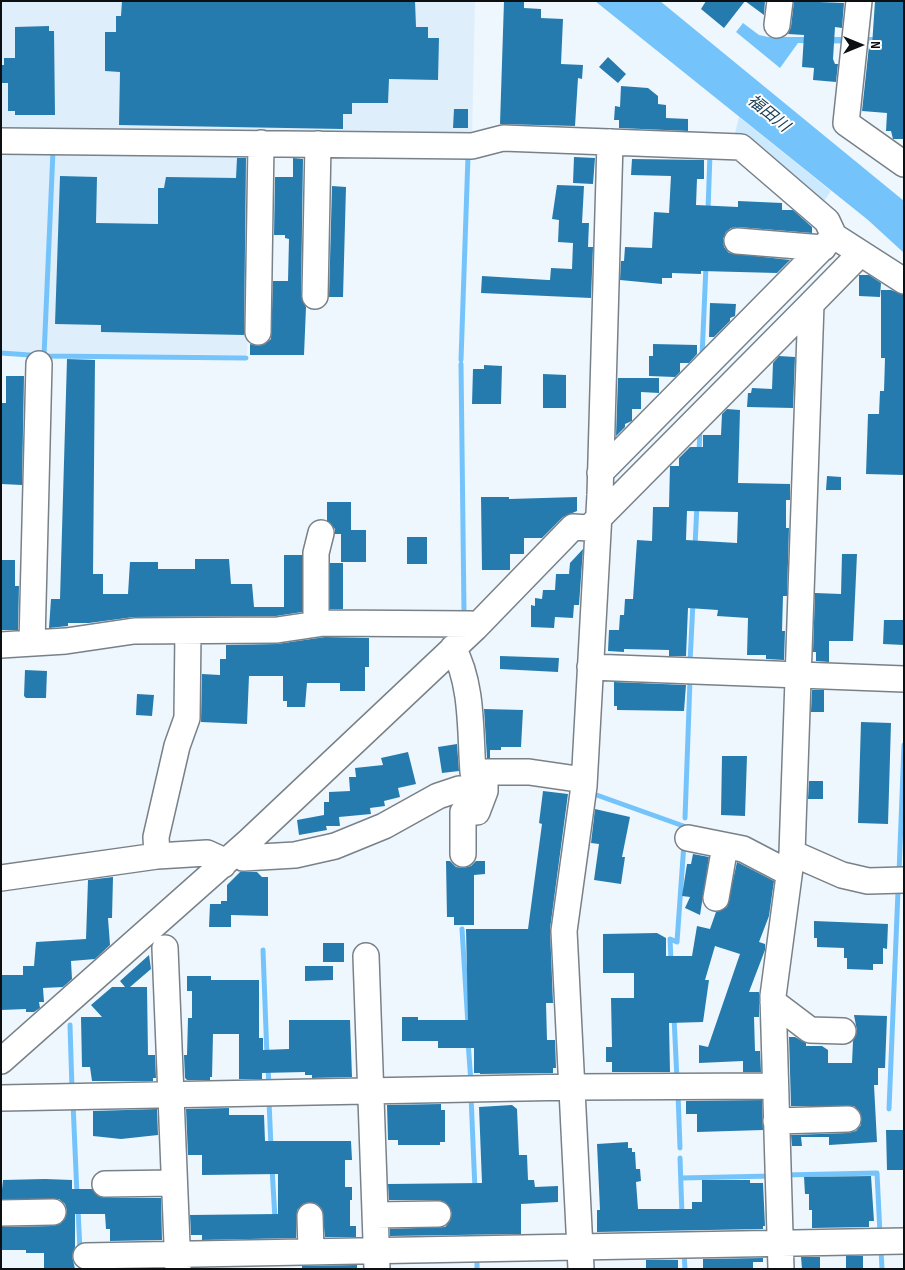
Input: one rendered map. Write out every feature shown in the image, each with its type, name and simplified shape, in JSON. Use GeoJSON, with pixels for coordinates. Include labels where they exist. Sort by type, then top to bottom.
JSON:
{"type":"FeatureCollection","features":[{"type":"Feature","properties":{"kind":"street"},"geometry":{"type":"LineString","coordinates":[[859,1],[846,123],[904,164]]}},
{"type":"Feature","properties":{"kind":"street"},"geometry":{"type":"LineString","coordinates":[[1,141],[472,146],[503,138],[741,147],[827,221],[829,242]]}},
{"type":"Feature","properties":{"kind":"street"},"geometry":{"type":"LineString","coordinates":[[581,1258],[574,1087],[564,932],[584,788],[600,473],[610,142]]}},
{"type":"Feature","properties":{"kind":"street"},"geometry":{"type":"LineString","coordinates":[[258,332],[261,143]]}},
{"type":"Feature","properties":{"kind":"street"},"geometry":{"type":"LineString","coordinates":[[315,296],[318,144]]}},
{"type":"Feature","properties":{"kind":"street"},"geometry":{"type":"LineString","coordinates":[[737,241],[829,242],[860,254],[904,281]]}},
{"type":"Feature","properties":{"kind":"street"},"geometry":{"type":"LineString","coordinates":[[600,473],[829,242]]}},
{"type":"Feature","properties":{"kind":"street"},"geometry":{"type":"LineString","coordinates":[[1,1061],[237,854],[475,628],[573,527],[589,528],[860,254]]}},
{"type":"Feature","properties":{"kind":"street"},"geometry":{"type":"LineString","coordinates":[[781,1269],[773,1002],[791,863],[811,304]]}},
{"type":"Feature","properties":{"kind":"street"},"geometry":{"type":"LineString","coordinates":[[32,643],[39,364]]}},
{"type":"Feature","properties":{"kind":"street"},"geometry":{"type":"LineString","coordinates":[[316,624],[316,554],[321,533]]}},
{"type":"Feature","properties":{"kind":"street"},"geometry":{"type":"LineString","coordinates":[[1,645],[66,641],[134,631],[277,630],[316,624],[471,624],[475,628]]}},
{"type":"Feature","properties":{"kind":"street"},"geometry":{"type":"LineString","coordinates":[[156,851],[177,746],[187,718],[188,631]]}},
{"type":"Feature","properties":{"kind":"street"},"geometry":{"type":"LineString","coordinates":[[453,648],[464,676],[470,716],[473,772],[485,782]]}},
{"type":"Feature","properties":{"kind":"street"},"geometry":{"type":"LineString","coordinates":[[590,667],[904,679]]}},
{"type":"Feature","properties":{"kind":"street"},"geometry":{"type":"LineString","coordinates":[[1,878],[156,851],[207,853],[218,858],[237,854],[295,855],[335,846],[384,826],[438,796],[458,789],[529,772],[584,788]]}},
{"type":"Feature","properties":{"kind":"street"},"geometry":{"type":"LineString","coordinates":[[463,854],[463,812],[477,812],[485,782]]}},
{"type":"Feature","properties":{"kind":"street"},"geometry":{"type":"LineString","coordinates":[[688,838],[743,849],[791,863],[868,881],[904,880]]}},
{"type":"Feature","properties":{"kind":"street"},"geometry":{"type":"LineString","coordinates":[[716,898],[725,846]]}},
{"type":"Feature","properties":{"kind":"street"},"geometry":{"type":"LineString","coordinates":[[165,948],[178,1262]]}},
{"type":"Feature","properties":{"kind":"street"},"geometry":{"type":"LineString","coordinates":[[366,956],[377,1260]]}},
{"type":"Feature","properties":{"kind":"street"},"geometry":{"type":"LineString","coordinates":[[773,1002],[810,1030],[843,1031]]}},
{"type":"Feature","properties":{"kind":"street"},"geometry":{"type":"LineString","coordinates":[[1,1098],[574,1087],[775,1086]]}},
{"type":"Feature","properties":{"kind":"street"},"geometry":{"type":"LineString","coordinates":[[776,1121],[848,1119]]}},
{"type":"Feature","properties":{"kind":"street"},"geometry":{"type":"LineString","coordinates":[[105,1184],[174,1183]]}},
{"type":"Feature","properties":{"kind":"street"},"geometry":{"type":"LineString","coordinates":[[1,1212],[53,1212]]}},
{"type":"Feature","properties":{"kind":"street"},"geometry":{"type":"LineString","coordinates":[[375,1215],[438,1214]]}},
{"type":"Feature","properties":{"kind":"street"},"geometry":{"type":"LineString","coordinates":[[310,1216],[311,1252]]}},
{"type":"Feature","properties":{"kind":"street"},"geometry":{"type":"LineString","coordinates":[[86,1256],[178,1262],[311,1252],[377,1260],[581,1258],[780,1243],[904,1241]]}},
{"type":"Feature","properties":{"kind":"shaded area"},"geometry":{"type":"Polygon","coordinates":[[[1,1],[475,1],[472,136],[71,129],[1,131],[1,1]]]}},
{"type":"Feature","properties":{"kind":"shaded area"},"geometry":{"type":"Polygon","coordinates":[[[739,117],[831,191],[820,207],[735,133],[739,117]]]}},
{"type":"Feature","properties":{"kind":"shaded area"},"geometry":{"type":"Polygon","coordinates":[[[1,150],[255,150],[247,355],[45,354],[1,351],[1,150]]]}},
{"type":"Feature","properties":{"kind":"water","name":"福田川"},"geometry":{"type":"Polygon","coordinates":[[[595,1],[660,1],[904,201],[904,253],[868,220],[595,1]]]}},
{"type":"Feature","properties":{"kind":"water"},"geometry":{"type":"Polygon","coordinates":[[[743,23],[759,35],[768,37],[904,37],[904,44],[798,43],[780,68],[736,32],[743,23]]]}},
{"type":"Feature","properties":{"kind":"building"},"geometry":{"type":"Polygon","coordinates":[[[122,1],[415,1],[416,27],[428,27],[428,38],[439,38],[438,80],[389,79],[388,103],[352,103],[352,114],[343,114],[343,129],[119,125],[120,72],[105,71],[105,32],[116,32],[116,16],[121,16],[122,1]]]}},
{"type":"Feature","properties":{"kind":"building"},"geometry":{"type":"Polygon","coordinates":[[[504,1],[524,1],[524,8],[541,9],[541,18],[563,19],[561,64],[583,65],[582,79],[578,78],[575,126],[500,124],[504,1]]]}},
{"type":"Feature","properties":{"kind":"building"},"geometry":{"type":"Polygon","coordinates":[[[706,1],[745,1],[724,28],[701,9],[706,1]]]}},
{"type":"Feature","properties":{"kind":"building"},"geometry":{"type":"Polygon","coordinates":[[[745,1],[765,1],[764,15],[745,1]]]}},
{"type":"Feature","properties":{"kind":"building"},"geometry":{"type":"Polygon","coordinates":[[[794,1],[844,3],[842,28],[835,27],[833,59],[835,64],[838,64],[836,82],[813,80],[814,68],[802,67],[804,35],[788,34],[791,27],[794,1]]]}},
{"type":"Feature","properties":{"kind":"building"},"geometry":{"type":"Polygon","coordinates":[[[875,1],[904,1],[904,139],[893,139],[891,131],[886,131],[887,113],[862,111],[869,46],[872,46],[875,1]]]}},
{"type":"Feature","properties":{"kind":"building"},"geometry":{"type":"Polygon","coordinates":[[[49,26],[49,31],[54,31],[55,115],[15,115],[15,111],[8,111],[8,83],[1,83],[1,65],[4,65],[4,58],[15,58],[15,27],[49,26]]]}},
{"type":"Feature","properties":{"kind":"building"},"geometry":{"type":"Polygon","coordinates":[[[608,57],[626,74],[618,83],[599,67],[608,57]]]}},
{"type":"Feature","properties":{"kind":"building"},"geometry":{"type":"Polygon","coordinates":[[[621,86],[648,88],[658,96],[658,104],[666,105],[666,118],[688,119],[688,131],[619,128],[619,120],[614,120],[615,106],[620,107],[621,86]]]}},
{"type":"Feature","properties":{"kind":"building"},"geometry":{"type":"Polygon","coordinates":[[[454,109],[468,109],[468,128],[453,128],[454,109]]]}},
{"type":"Feature","properties":{"kind":"building"},"geometry":{"type":"Polygon","coordinates":[[[574,157],[595,158],[593,184],[573,183],[574,157]]]}},
{"type":"Feature","properties":{"kind":"building"},"geometry":{"type":"Polygon","coordinates":[[[237,158],[246,158],[244,335],[101,332],[101,325],[55,324],[60,176],[97,177],[96,223],[158,224],[158,188],[164,188],[166,177],[236,178],[237,158]]]}},
{"type":"Feature","properties":{"kind":"building"},"geometry":{"type":"Polygon","coordinates":[[[293,158],[303,159],[301,296],[306,307],[304,355],[250,355],[250,344],[258,346],[265,344],[271,339],[273,281],[288,281],[289,239],[285,238],[285,235],[274,235],[275,177],[293,177],[293,158]]]}},
{"type":"Feature","properties":{"kind":"building"},"geometry":{"type":"Polygon","coordinates":[[[632,159],[704,160],[704,179],[697,179],[696,205],[738,207],[738,201],[782,203],[782,210],[793,210],[812,227],[812,233],[738,227],[731,228],[726,232],[723,239],[724,247],[729,253],[790,260],[777,273],[701,271],[701,274],[672,273],[672,278],[662,278],[662,284],[620,280],[621,261],[624,261],[625,247],[652,248],[654,212],[669,213],[671,176],[631,175],[632,159]]]}},
{"type":"Feature","properties":{"kind":"building"},"geometry":{"type":"Polygon","coordinates":[[[557,185],[584,186],[582,223],[589,223],[588,247],[593,247],[591,298],[481,293],[482,276],[550,280],[551,268],[572,269],[573,243],[558,242],[559,220],[552,219],[557,185]]]}},
{"type":"Feature","properties":{"kind":"building"},"geometry":{"type":"Polygon","coordinates":[[[332,186],[346,187],[343,297],[329,297],[332,186]]]}},
{"type":"Feature","properties":{"kind":"building"},"geometry":{"type":"Polygon","coordinates":[[[859,275],[869,275],[881,283],[880,297],[859,296],[859,275]]]}},
{"type":"Feature","properties":{"kind":"building"},"geometry":{"type":"Polygon","coordinates":[[[881,290],[891,290],[904,295],[904,475],[866,474],[868,414],[879,414],[880,391],[884,391],[885,358],[881,358],[881,290]]]}},
{"type":"Feature","properties":{"kind":"building"},"geometry":{"type":"Polygon","coordinates":[[[710,303],[736,304],[735,316],[730,318],[730,321],[714,337],[709,337],[710,303]]]}},
{"type":"Feature","properties":{"kind":"building"},"geometry":{"type":"Polygon","coordinates":[[[653,344],[697,345],[697,354],[689,363],[680,363],[680,372],[675,377],[649,376],[649,356],[653,356],[653,344]]]}},
{"type":"Feature","properties":{"kind":"building"},"geometry":{"type":"Polygon","coordinates":[[[779,356],[795,357],[793,408],[747,407],[748,393],[751,393],[752,388],[772,389],[773,363],[779,356]]]}},
{"type":"Feature","properties":{"kind":"building"},"geometry":{"type":"Polygon","coordinates":[[[67,359],[95,360],[93,574],[103,574],[103,594],[128,594],[130,562],[158,562],[158,569],[195,569],[195,559],[229,559],[231,584],[252,584],[254,607],[284,607],[284,555],[302,555],[302,612],[276,616],[134,617],[89,623],[68,623],[68,626],[49,628],[51,599],[60,599],[67,359]]]}},
{"type":"Feature","properties":{"kind":"building"},"geometry":{"type":"Polygon","coordinates":[[[484,365],[502,366],[501,404],[472,404],[473,369],[484,369],[484,365]]]}},
{"type":"Feature","properties":{"kind":"building"},"geometry":{"type":"Polygon","coordinates":[[[543,374],[566,375],[566,408],[543,408],[543,374]]]}},
{"type":"Feature","properties":{"kind":"building"},"geometry":{"type":"Polygon","coordinates":[[[6,376],[24,376],[22,485],[1,484],[1,403],[6,403],[6,376]]]}},
{"type":"Feature","properties":{"kind":"building"},"geometry":{"type":"Polygon","coordinates":[[[618,378],[659,378],[659,393],[641,392],[641,409],[632,409],[632,421],[625,424],[625,427],[616,436],[618,378]]]}},
{"type":"Feature","properties":{"kind":"building"},"geometry":{"type":"Polygon","coordinates":[[[727,409],[740,410],[738,483],[790,484],[790,500],[786,500],[786,528],[789,528],[787,596],[783,596],[782,631],[785,631],[784,660],[766,659],[766,655],[747,655],[748,618],[717,616],[718,610],[688,608],[686,656],[669,656],[669,650],[624,649],[624,652],[608,651],[609,630],[619,630],[620,615],[624,615],[625,599],[633,599],[637,540],[652,541],[653,507],[669,507],[670,466],[679,466],[679,458],[690,447],[703,447],[703,435],[721,435],[722,414],[727,409]],[[687,511],[686,540],[737,543],[738,512],[687,511]]]}},
{"type":"Feature","properties":{"kind":"building"},"geometry":{"type":"Polygon","coordinates":[[[827,476],[841,477],[841,490],[826,490],[827,476]]]}},
{"type":"Feature","properties":{"kind":"building"},"geometry":{"type":"Polygon","coordinates":[[[481,497],[509,497],[509,499],[577,497],[577,511],[563,517],[542,538],[524,538],[524,554],[510,554],[510,570],[482,570],[481,497]]]}},
{"type":"Feature","properties":{"kind":"building"},"geometry":{"type":"Polygon","coordinates":[[[327,502],[351,502],[351,530],[366,530],[366,562],[341,562],[341,534],[335,534],[335,529],[327,521],[327,502]]]}},
{"type":"Feature","properties":{"kind":"building"},"geometry":{"type":"Polygon","coordinates":[[[407,537],[427,537],[427,564],[407,564],[407,537]]]}},
{"type":"Feature","properties":{"kind":"building"},"geometry":{"type":"Polygon","coordinates":[[[583,549],[579,605],[574,605],[573,618],[555,617],[554,628],[531,627],[531,605],[535,606],[535,598],[542,599],[543,590],[555,590],[556,574],[569,574],[570,563],[583,549]]]}},
{"type":"Feature","properties":{"kind":"building"},"geometry":{"type":"Polygon","coordinates":[[[842,554],[857,554],[853,641],[829,641],[829,662],[816,661],[816,652],[813,652],[815,593],[841,594],[842,554]]]}},
{"type":"Feature","properties":{"kind":"building"},"geometry":{"type":"Polygon","coordinates":[[[2,560],[15,560],[15,586],[19,586],[18,630],[1,630],[2,560]]]}},
{"type":"Feature","properties":{"kind":"building"},"geometry":{"type":"Polygon","coordinates":[[[330,563],[343,563],[343,609],[330,609],[330,563]]]}},
{"type":"Feature","properties":{"kind":"building"},"geometry":{"type":"Polygon","coordinates":[[[884,620],[904,620],[904,645],[883,644],[884,620]]]}},
{"type":"Feature","properties":{"kind":"building"},"geometry":{"type":"Polygon","coordinates":[[[325,637],[369,638],[369,667],[365,667],[365,691],[340,691],[340,683],[307,683],[305,707],[287,707],[287,701],[283,701],[283,676],[249,676],[247,724],[201,722],[202,674],[220,675],[220,659],[226,659],[226,645],[277,644],[325,637]]]}},
{"type":"Feature","properties":{"kind":"building"},"geometry":{"type":"Polygon","coordinates":[[[500,656],[559,658],[558,672],[500,669],[500,656]]]}},
{"type":"Feature","properties":{"kind":"building"},"geometry":{"type":"Polygon","coordinates":[[[25,670],[47,671],[46,698],[26,698],[24,696],[25,670]]]}},
{"type":"Feature","properties":{"kind":"building"},"geometry":{"type":"Polygon","coordinates":[[[614,682],[686,685],[684,711],[617,710],[617,706],[614,706],[614,682]]]}},
{"type":"Feature","properties":{"kind":"building"},"geometry":{"type":"Polygon","coordinates":[[[812,690],[824,690],[824,712],[811,712],[812,690]]]}},
{"type":"Feature","properties":{"kind":"building"},"geometry":{"type":"Polygon","coordinates":[[[137,694],[154,695],[152,716],[136,715],[137,694]]]}},
{"type":"Feature","properties":{"kind":"building"},"geometry":{"type":"Polygon","coordinates":[[[484,709],[523,710],[521,747],[501,747],[501,750],[490,750],[490,758],[487,758],[484,709]]]}},
{"type":"Feature","properties":{"kind":"building"},"geometry":{"type":"Polygon","coordinates":[[[861,722],[891,723],[888,824],[858,823],[861,722]]]}},
{"type":"Feature","properties":{"kind":"building"},"geometry":{"type":"Polygon","coordinates":[[[457,744],[459,771],[442,773],[438,747],[457,744]]]}},
{"type":"Feature","properties":{"kind":"building"},"geometry":{"type":"Polygon","coordinates":[[[408,752],[416,784],[398,788],[400,797],[384,801],[385,806],[370,808],[371,814],[339,817],[340,826],[326,826],[327,830],[299,835],[297,820],[324,815],[324,802],[329,802],[329,792],[350,791],[349,777],[356,777],[355,768],[383,765],[381,758],[408,752]]]}},
{"type":"Feature","properties":{"kind":"building"},"geometry":{"type":"Polygon","coordinates":[[[722,756],[747,756],[745,816],[721,815],[722,756]]]}},
{"type":"Feature","properties":{"kind":"building"},"geometry":{"type":"Polygon","coordinates":[[[809,781],[823,781],[823,799],[808,799],[809,781]]]}},
{"type":"Feature","properties":{"kind":"building"},"geometry":{"type":"Polygon","coordinates":[[[543,791],[568,794],[550,929],[553,1003],[546,1003],[547,1040],[555,1040],[556,1068],[553,1068],[553,1073],[474,1073],[474,1048],[438,1048],[438,1041],[402,1041],[402,1017],[418,1017],[418,1020],[468,1020],[466,929],[528,929],[542,824],[539,823],[543,791]]]}},
{"type":"Feature","properties":{"kind":"building"},"geometry":{"type":"Polygon","coordinates":[[[595,809],[630,817],[622,857],[625,857],[621,884],[594,880],[599,844],[591,843],[595,809]]]}},
{"type":"Feature","properties":{"kind":"building"},"geometry":{"type":"Polygon","coordinates":[[[693,854],[709,857],[700,915],[685,908],[690,897],[682,896],[687,864],[691,864],[693,854]]]}},
{"type":"Feature","properties":{"kind":"building"},"geometry":{"type":"Polygon","coordinates":[[[446,861],[450,861],[456,867],[463,868],[471,866],[476,861],[485,861],[485,874],[474,875],[474,925],[454,925],[454,917],[447,917],[446,861]]]}},
{"type":"Feature","properties":{"kind":"building"},"geometry":{"type":"Polygon","coordinates":[[[737,862],[774,881],[769,916],[759,942],[765,944],[765,950],[749,992],[759,992],[759,1017],[754,1017],[755,1051],[760,1051],[761,1072],[743,1072],[743,1061],[699,1063],[699,1045],[708,1047],[740,954],[715,946],[705,980],[709,980],[703,1022],[669,1023],[670,1072],[612,1072],[612,1062],[606,1062],[606,1047],[612,1047],[611,998],[634,998],[634,973],[603,973],[603,934],[657,933],[666,938],[666,956],[692,956],[697,926],[710,929],[716,912],[727,907],[737,862]]]}},
{"type":"Feature","properties":{"kind":"building"},"geometry":{"type":"Polygon","coordinates":[[[240,872],[257,872],[262,877],[268,877],[268,916],[231,915],[231,927],[209,927],[210,904],[221,904],[221,901],[227,901],[227,885],[240,872]]]}},
{"type":"Feature","properties":{"kind":"building"},"geometry":{"type":"Polygon","coordinates":[[[113,877],[112,918],[108,918],[110,945],[95,959],[71,961],[72,979],[63,987],[43,988],[44,1002],[39,1002],[40,1008],[34,1012],[26,1012],[26,1009],[1,1010],[1,975],[23,975],[23,966],[34,966],[36,942],[86,939],[88,880],[113,877]]]}},
{"type":"Feature","properties":{"kind":"building"},"geometry":{"type":"Polygon","coordinates":[[[814,921],[888,924],[887,949],[883,948],[883,964],[873,964],[873,970],[847,969],[847,958],[844,958],[844,948],[817,947],[817,938],[814,938],[814,921]]]}},
{"type":"Feature","properties":{"kind":"building"},"geometry":{"type":"Polygon","coordinates":[[[323,943],[344,943],[344,962],[323,962],[323,943]]]}},
{"type":"Feature","properties":{"kind":"building"},"geometry":{"type":"Polygon","coordinates":[[[149,955],[151,969],[130,987],[147,987],[148,1055],[155,1055],[156,1078],[153,1078],[153,1081],[92,1081],[90,1067],[82,1067],[81,1017],[102,1017],[91,1005],[112,987],[125,987],[120,981],[149,955]]]}},
{"type":"Feature","properties":{"kind":"building"},"geometry":{"type":"Polygon","coordinates":[[[305,966],[333,966],[333,980],[305,981],[305,966]]]}},
{"type":"Feature","properties":{"kind":"building"},"geometry":{"type":"Polygon","coordinates":[[[187,976],[211,976],[211,980],[259,980],[259,1038],[263,1038],[263,1050],[289,1049],[289,1020],[350,1020],[352,1077],[312,1078],[312,1075],[305,1075],[305,1072],[262,1073],[262,1079],[239,1079],[239,1034],[213,1034],[212,1077],[210,1077],[210,1080],[187,1080],[185,1078],[184,1055],[187,1055],[188,1018],[192,1018],[192,991],[187,991],[187,976]]]}},
{"type":"Feature","properties":{"kind":"building"},"geometry":{"type":"Polygon","coordinates":[[[854,1015],[887,1016],[885,1068],[878,1068],[878,1085],[874,1085],[877,1142],[829,1145],[829,1137],[801,1137],[802,1146],[792,1146],[791,1135],[848,1133],[856,1131],[861,1125],[860,1112],[854,1106],[791,1106],[789,1037],[795,1037],[806,1043],[806,1046],[822,1046],[828,1050],[828,1063],[852,1063],[853,1041],[857,1031],[854,1015]]]}},
{"type":"Feature","properties":{"kind":"building"},"geometry":{"type":"Polygon","coordinates":[[[762,1100],[763,1130],[697,1132],[697,1114],[686,1114],[686,1101],[762,1100]]]}},
{"type":"Feature","properties":{"kind":"building"},"geometry":{"type":"Polygon","coordinates":[[[441,1104],[441,1110],[445,1110],[445,1142],[440,1142],[440,1145],[398,1145],[398,1140],[388,1140],[387,1105],[441,1104]]]}},
{"type":"Feature","properties":{"kind":"building"},"geometry":{"type":"Polygon","coordinates":[[[512,1105],[517,1109],[519,1155],[527,1155],[528,1180],[534,1180],[535,1187],[558,1186],[558,1202],[521,1204],[521,1234],[390,1236],[390,1229],[445,1227],[450,1221],[452,1213],[445,1202],[438,1200],[389,1200],[388,1184],[482,1183],[479,1107],[512,1105]]]}},
{"type":"Feature","properties":{"kind":"building"},"geometry":{"type":"Polygon","coordinates":[[[229,1108],[229,1115],[264,1115],[265,1141],[351,1141],[352,1160],[345,1160],[345,1187],[352,1187],[350,1226],[356,1226],[356,1237],[325,1237],[322,1209],[317,1204],[310,1202],[303,1204],[297,1210],[296,1238],[202,1240],[202,1235],[191,1235],[190,1215],[278,1214],[278,1174],[202,1175],[202,1155],[188,1155],[186,1109],[229,1108]]]}},
{"type":"Feature","properties":{"kind":"building"},"geometry":{"type":"Polygon","coordinates":[[[157,1109],[158,1135],[121,1139],[93,1136],[93,1111],[157,1109]]]}},
{"type":"Feature","properties":{"kind":"building"},"geometry":{"type":"Polygon","coordinates":[[[886,1130],[904,1130],[904,1170],[887,1170],[886,1130]]]}},
{"type":"Feature","properties":{"kind":"building"},"geometry":{"type":"Polygon","coordinates":[[[628,1142],[628,1148],[632,1148],[632,1152],[635,1152],[636,1169],[640,1169],[641,1181],[636,1182],[638,1209],[692,1209],[692,1202],[702,1202],[702,1180],[750,1180],[750,1183],[763,1183],[765,1226],[763,1226],[763,1229],[597,1232],[597,1210],[600,1210],[597,1144],[628,1142]]]}},
{"type":"Feature","properties":{"kind":"building"},"geometry":{"type":"Polygon","coordinates":[[[871,1176],[874,1221],[869,1221],[869,1227],[812,1228],[812,1210],[809,1210],[809,1194],[805,1194],[804,1177],[871,1176]]]}},
{"type":"Feature","properties":{"kind":"building"},"geometry":{"type":"Polygon","coordinates":[[[3,1180],[72,1180],[72,1189],[92,1189],[98,1196],[105,1198],[161,1198],[162,1240],[110,1241],[110,1229],[106,1229],[105,1214],[75,1214],[75,1247],[72,1256],[75,1269],[44,1269],[44,1253],[26,1253],[26,1250],[1,1250],[1,1227],[53,1226],[60,1224],[65,1219],[67,1211],[65,1204],[59,1199],[1,1199],[3,1180]]]}},
{"type":"Feature","properties":{"kind":"building"},"geometry":{"type":"Polygon","coordinates":[[[846,1256],[863,1256],[863,1269],[846,1269],[846,1256]]]}},
{"type":"Feature","properties":{"kind":"building"},"geometry":{"type":"Polygon","coordinates":[[[801,1257],[820,1257],[820,1269],[802,1269],[801,1257]]]}},
{"type":"Feature","properties":{"kind":"building"},"geometry":{"type":"Polygon","coordinates":[[[763,1258],[763,1262],[753,1262],[753,1269],[703,1269],[703,1259],[763,1258]]]}},
{"type":"Feature","properties":{"kind":"building"},"geometry":{"type":"Polygon","coordinates":[[[646,1260],[678,1260],[678,1269],[646,1268],[646,1260]]]}},
{"type":"Feature","properties":{"kind":"building"},"geometry":{"type":"Polygon","coordinates":[[[357,1265],[357,1269],[302,1269],[302,1266],[357,1265]]]}},
{"type":"Feature","properties":{"kind":"waterway"},"geometry":{"type":"LineString","coordinates":[[1,353],[44,356],[53,151]]}},
{"type":"Feature","properties":{"kind":"waterway"},"geometry":{"type":"LineString","coordinates":[[708,210],[710,154]]}},
{"type":"Feature","properties":{"kind":"waterway"},"geometry":{"type":"LineString","coordinates":[[461,360],[468,156]]}},
{"type":"Feature","properties":{"kind":"waterway"},"geometry":{"type":"LineString","coordinates":[[702,357],[706,266]]}},
{"type":"Feature","properties":{"kind":"waterway"},"geometry":{"type":"LineString","coordinates":[[44,356],[246,358]]}},
{"type":"Feature","properties":{"kind":"waterway"},"geometry":{"type":"LineString","coordinates":[[461,364],[464,612]]}},
{"type":"Feature","properties":{"kind":"waterway"},"geometry":{"type":"LineString","coordinates":[[699,453],[700,429]]}},
{"type":"Feature","properties":{"kind":"waterway"},"geometry":{"type":"LineString","coordinates":[[695,546],[697,504]]}},
{"type":"Feature","properties":{"kind":"waterway"},"geometry":{"type":"LineString","coordinates":[[690,662],[693,602]]}},
{"type":"Feature","properties":{"kind":"waterway"},"geometry":{"type":"LineString","coordinates":[[685,818],[690,680]]}},
{"type":"Feature","properties":{"kind":"waterway"},"geometry":{"type":"LineString","coordinates":[[899,873],[904,745]]}},
{"type":"Feature","properties":{"kind":"waterway"},"geometry":{"type":"LineString","coordinates":[[591,793],[689,828]]}},
{"type":"Feature","properties":{"kind":"waterway"},"geometry":{"type":"LineString","coordinates":[[671,961],[670,939],[677,942],[684,843]]}},
{"type":"Feature","properties":{"kind":"waterway"},"geometry":{"type":"LineString","coordinates":[[889,1109],[898,891]]}},
{"type":"Feature","properties":{"kind":"waterway"},"geometry":{"type":"LineString","coordinates":[[462,929],[468,1025]]}},
{"type":"Feature","properties":{"kind":"waterway"},"geometry":{"type":"LineString","coordinates":[[263,950],[267,1057]]}},
{"type":"Feature","properties":{"kind":"waterway"},"geometry":{"type":"LineString","coordinates":[[674,1017],[677,1080]]}},
{"type":"Feature","properties":{"kind":"waterway"},"geometry":{"type":"LineString","coordinates":[[70,1025],[72,1089]]}},
{"type":"Feature","properties":{"kind":"waterway"},"geometry":{"type":"LineString","coordinates":[[468,1041],[471,1083]]}},
{"type":"Feature","properties":{"kind":"waterway"},"geometry":{"type":"LineString","coordinates":[[268,1068],[269,1087]]}},
{"type":"Feature","properties":{"kind":"waterway"},"geometry":{"type":"LineString","coordinates":[[678,1093],[680,1148]]}},
{"type":"Feature","properties":{"kind":"waterway"},"geometry":{"type":"LineString","coordinates":[[471,1096],[475,1190]]}},
{"type":"Feature","properties":{"kind":"waterway"},"geometry":{"type":"LineString","coordinates":[[269,1101],[271,1147]]}},
{"type":"Feature","properties":{"kind":"waterway"},"geometry":{"type":"LineString","coordinates":[[73,1103],[77,1195]]}},
{"type":"Feature","properties":{"kind":"waterway"},"geometry":{"type":"LineString","coordinates":[[680,1158],[682,1215]]}},
{"type":"Feature","properties":{"kind":"waterway"},"geometry":{"type":"LineString","coordinates":[[272,1168],[275,1219]]}},
{"type":"Feature","properties":{"kind":"waterway"},"geometry":{"type":"LineString","coordinates":[[785,1175],[877,1173],[880,1234]]}},
{"type":"Feature","properties":{"kind":"waterway"},"geometry":{"type":"LineString","coordinates":[[681,1178],[772,1176]]}},
{"type":"Feature","properties":{"kind":"waterway"},"geometry":{"type":"LineString","coordinates":[[78,1208],[80,1251]]}},
{"type":"Feature","properties":{"kind":"waterway"},"geometry":{"type":"LineString","coordinates":[[881,1249],[882,1269]]}},
{"type":"Feature","properties":{"kind":"waterway"},"geometry":{"type":"LineString","coordinates":[[684,1252],[685,1269]]}},
{"type":"Feature","properties":{"kind":"waterway"},"geometry":{"type":"LineString","coordinates":[[477,1256],[477,1269]]}}]}
